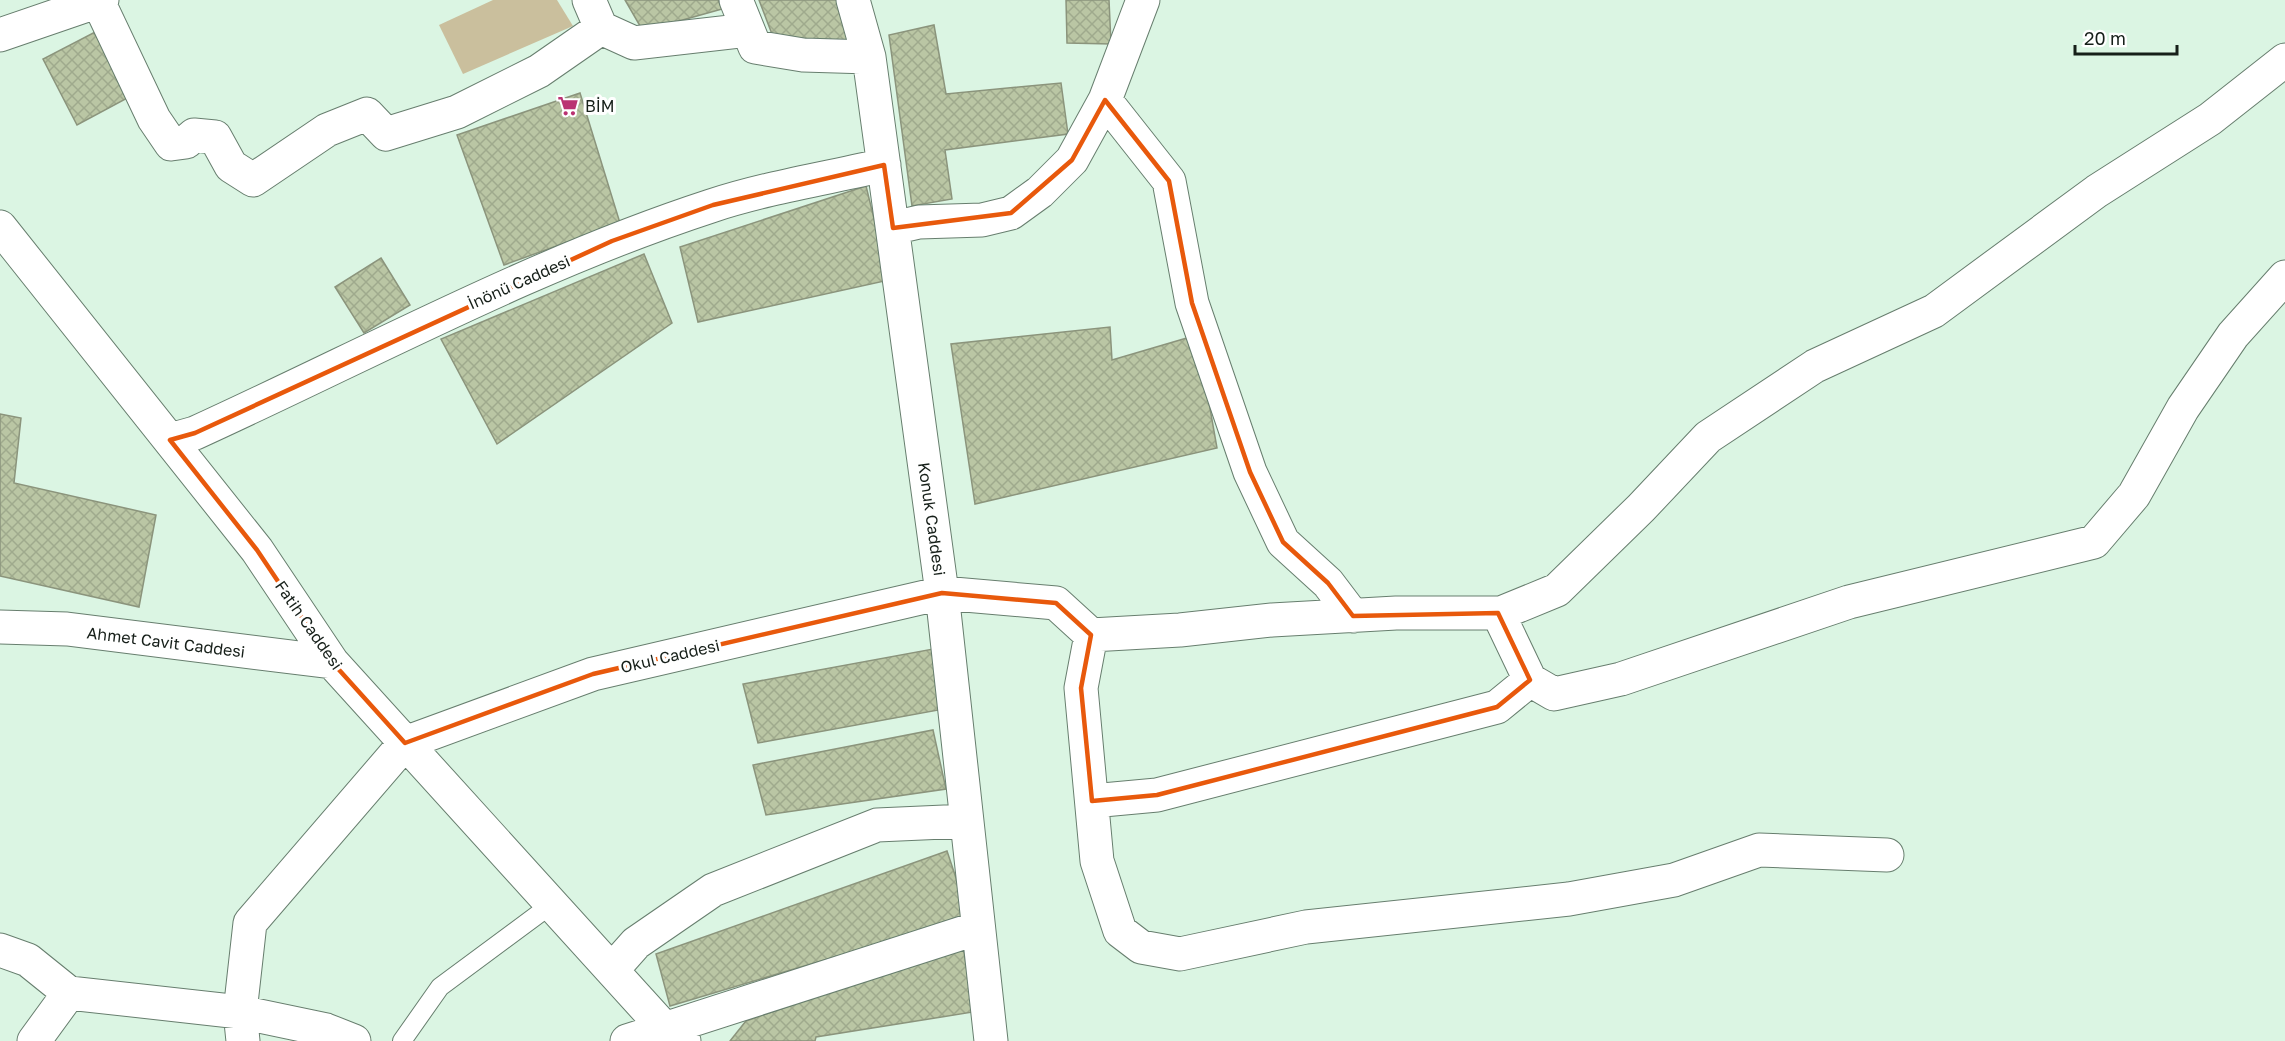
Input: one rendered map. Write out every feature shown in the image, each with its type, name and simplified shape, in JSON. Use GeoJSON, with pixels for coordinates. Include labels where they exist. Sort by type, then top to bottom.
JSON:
{"type":"FeatureCollection","features":[{"type":"Feature","properties":{"kind":"street"},"geometry":{"type":"LineString","coordinates":[[736,0],[752,38]]}},
{"type":"Feature","properties":{"kind":"street","name":"Konuk Caddesi"},"geometry":{"type":"LineString","coordinates":[[853,0],[869,57],[942,593],[991,1041]]}},
{"type":"Feature","properties":{"kind":"street"},"geometry":{"type":"LineString","coordinates":[[893,228],[919,222],[982,220],[1011,213],[1040,192],[1072,160],[1105,100],[1143,0]]}},
{"type":"Feature","properties":{"kind":"street"},"geometry":{"type":"LineString","coordinates":[[0,35],[100,1],[154,119],[171,144],[186,142],[194,135],[215,137],[231,166],[253,180],[327,130],[368,114],[387,134],[457,112],[539,71],[595,14],[634,43],[752,38],[803,55],[869,57]]}},
{"type":"Feature","properties":{"kind":"street"},"geometry":{"type":"LineString","coordinates":[[1887,855],[1759,850],[1674,880],[1569,899],[1306,927],[1180,954],[1142,947],[1120,931],[1097,861],[1081,688],[1091,635],[1353,616],[1498,613],[1557,590],[1641,508],[1708,437],[1815,366],[1934,311],[2097,191],[2210,119],[2285,60]]}},
{"type":"Feature","properties":{"kind":"street"},"geometry":{"type":"LineString","coordinates":[[1105,100],[1168,181],[1192,303],[1250,472],[1278,532],[1283,542],[1328,583],[1353,616]]}},
{"type":"Feature","properties":{"kind":"street","name":"İnönü Caddesi"},"geometry":{"type":"LineString","coordinates":[[170,440],[195,434],[473,303],[612,241],[713,205],[884,165]]}},
{"type":"Feature","properties":{"kind":"street","name":"Fatih Caddesi"},"geometry":{"type":"LineString","coordinates":[[0,228],[257,549],[332,662],[612,970],[675,1035]]}},
{"type":"Feature","properties":{"kind":"street"},"geometry":{"type":"LineString","coordinates":[[1498,613],[1530,680],[1554,694],[1621,679],[1849,602],[2094,542],[2134,495],[2183,408],[2233,334],[2285,277]]}},
{"type":"Feature","properties":{"kind":"street","name":"Okul Caddesi"},"geometry":{"type":"LineString","coordinates":[[405,742],[593,674],[942,593],[1056,603],[1091,635]]}},
{"type":"Feature","properties":{"kind":"street","name":"Ahmet Cavit Caddesi"},"geometry":{"type":"LineString","coordinates":[[0,627],[67,629],[332,662]]}},
{"type":"Feature","properties":{"kind":"street"},"geometry":{"type":"LineString","coordinates":[[1092,801],[1157,795],[1497,707],[1530,680]]}},
{"type":"Feature","properties":{"kind":"street"},"geometry":{"type":"LineString","coordinates":[[241,1026],[250,923],[405,742]]}},
{"type":"Feature","properties":{"kind":"street"},"geometry":{"type":"LineString","coordinates":[[612,970],[636,943],[713,890],[878,825],[967,821]]}},
{"type":"Feature","properties":{"kind":"street"},"geometry":{"type":"LineString","coordinates":[[627,1041],[675,1035],[978,928]]}},
{"type":"Feature","properties":{"kind":"street"},"geometry":{"type":"LineString","coordinates":[[0,950],[28,960],[69,993],[241,1026],[326,1030],[354,1041]]}},
{"type":"Feature","properties":{"kind":"street"},"geometry":{"type":"LineString","coordinates":[[34,1041],[69,993]]}},
{"type":"Feature","properties":{"kind":"lane"},"geometry":{"type":"LineString","coordinates":[[402,1041],[441,987],[552,904]]}},
{"type":"Feature","properties":{"kind":"highlighted area"},"geometry":{"type":"Polygon","coordinates":[[[1105,100],[1169,181],[1192,303],[1250,472],[1283,542],[1328,583],[1353,616],[1498,613],[1530,680],[1497,707],[1157,795],[1092,801],[1081,688],[1091,635],[1056,603],[942,593],[593,674],[405,743],[332,662],[257,550],[170,440],[195,433],[612,241],[713,205],[884,165],[893,228],[1011,213],[1072,160],[1105,100]]]}},
{"type":"Feature","properties":{"kind":"shaded area"},"geometry":{"type":"Polygon","coordinates":[[[493,0],[557,0],[573,26],[463,74],[439,25],[493,0]]]}},
{"type":"Feature","properties":{"kind":"building"},"geometry":{"type":"Polygon","coordinates":[[[625,0],[718,0],[722,9],[643,31],[625,0]]]}},
{"type":"Feature","properties":{"kind":"building"},"geometry":{"type":"Polygon","coordinates":[[[759,0],[843,0],[854,43],[775,42],[759,0]]]}},
{"type":"Feature","properties":{"kind":"building"},"geometry":{"type":"Polygon","coordinates":[[[1066,0],[1109,0],[1111,44],[1067,43],[1066,0]]]}},
{"type":"Feature","properties":{"kind":"building"},"geometry":{"type":"Polygon","coordinates":[[[934,25],[946,94],[1061,83],[1068,134],[945,150],[952,199],[912,206],[889,35],[934,25]]]}},
{"type":"Feature","properties":{"kind":"building"},"geometry":{"type":"Polygon","coordinates":[[[99,30],[133,95],[77,125],[43,59],[99,30]]]}},
{"type":"Feature","properties":{"kind":"building"},"geometry":{"type":"Polygon","coordinates":[[[580,93],[620,223],[504,265],[457,135],[580,93]]]}},
{"type":"Feature","properties":{"kind":"building"},"geometry":{"type":"Polygon","coordinates":[[[866,186],[889,280],[698,322],[680,247],[866,186]]]}},
{"type":"Feature","properties":{"kind":"building"},"geometry":{"type":"Polygon","coordinates":[[[644,254],[672,323],[497,444],[441,339],[644,254]]]}},
{"type":"Feature","properties":{"kind":"building"},"geometry":{"type":"Polygon","coordinates":[[[381,258],[410,305],[364,333],[335,287],[381,258]]]}},
{"type":"Feature","properties":{"kind":"building"},"geometry":{"type":"Polygon","coordinates":[[[1110,327],[1112,360],[1197,335],[1217,448],[975,504],[951,344],[1110,327]]]}},
{"type":"Feature","properties":{"kind":"building"},"geometry":{"type":"Polygon","coordinates":[[[0,414],[21,418],[14,483],[156,515],[139,607],[0,576],[0,414]]]}},
{"type":"Feature","properties":{"kind":"building"},"geometry":{"type":"Polygon","coordinates":[[[933,649],[944,709],[758,743],[743,684],[933,649]]]}},
{"type":"Feature","properties":{"kind":"building"},"geometry":{"type":"Polygon","coordinates":[[[933,730],[946,789],[766,815],[753,765],[933,730]]]}},
{"type":"Feature","properties":{"kind":"building"},"geometry":{"type":"Polygon","coordinates":[[[947,851],[969,917],[670,1006],[656,954],[947,851]]]}},
{"type":"Feature","properties":{"kind":"building"},"geometry":{"type":"Polygon","coordinates":[[[963,945],[973,1012],[816,1037],[815,1041],[730,1041],[746,1021],[963,945]]]}},
{"type":"Feature","properties":{"kind":"place","name":"BİM"},"geometry":{"type":"Point","coordinates":[568,106]}}]}
